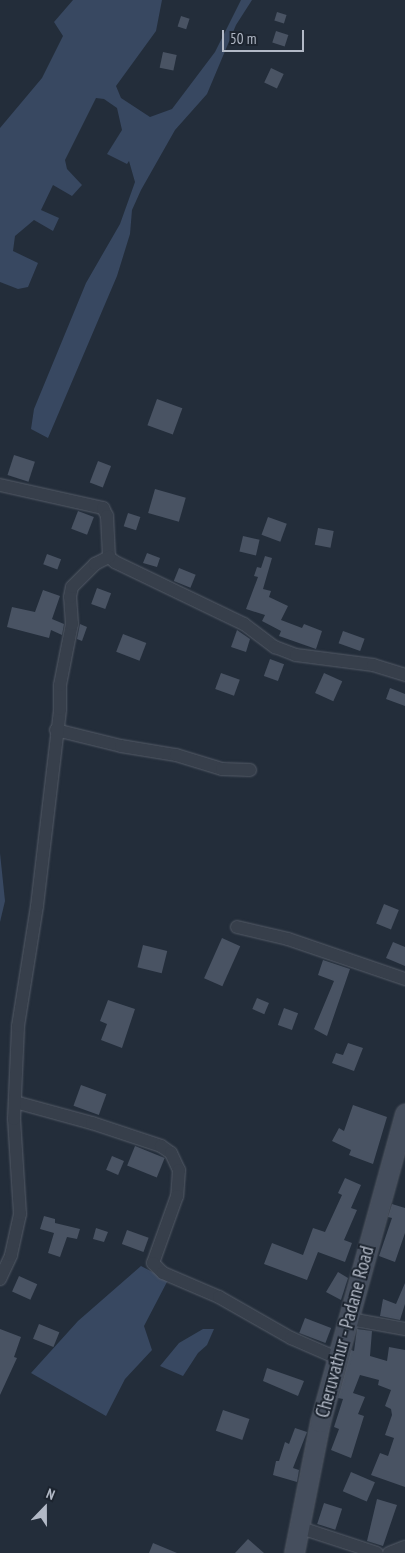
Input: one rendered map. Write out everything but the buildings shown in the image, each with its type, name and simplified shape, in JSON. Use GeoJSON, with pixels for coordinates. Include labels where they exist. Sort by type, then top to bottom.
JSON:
{"type":"FeatureCollection","features":[{"type":"Feature","properties":{"kind":"main road","name":"Cheruvathur - Padane Road"},"geometry":{"type":"LineString","coordinates":[[294,1553],[320,1422],[339,1359],[405,1113]]}},
{"type":"Feature","properties":{"kind":"street"},"geometry":{"type":"LineString","coordinates":[[0,485],[103,508],[107,516],[109,557]]}},
{"type":"Feature","properties":{"kind":"street"},"geometry":{"type":"LineString","coordinates":[[109,557],[171,592],[259,632],[275,648],[305,657],[373,665],[405,675]]}},
{"type":"Feature","properties":{"kind":"street"},"geometry":{"type":"LineString","coordinates":[[0,1279],[11,1255],[20,1214],[15,1102],[18,1026],[37,906],[60,685],[72,624],[69,610],[72,587],[96,564],[109,557]]}},
{"type":"Feature","properties":{"kind":"street"},"geometry":{"type":"LineString","coordinates":[[56,730],[121,746],[176,755],[222,769],[250,770]]}},
{"type":"Feature","properties":{"kind":"street"},"geometry":{"type":"LineString","coordinates":[[237,927],[288,939],[405,979]]}},
{"type":"Feature","properties":{"kind":"street"},"geometry":{"type":"LineString","coordinates":[[15,1102],[92,1123],[161,1146],[171,1153],[179,1170],[176,1196],[153,1263],[163,1273],[219,1297],[291,1338],[339,1359]]}},
{"type":"Feature","properties":{"kind":"street"},"geometry":{"type":"LineString","coordinates":[[350,1319],[405,1329]]}},
{"type":"Feature","properties":{"kind":"street"},"geometry":{"type":"LineString","coordinates":[[298,1527],[377,1553]]}},
{"type":"Feature","properties":{"kind":"street"},"geometry":{"type":"LineString","coordinates":[[389,1553],[405,1547]]}},
{"type":"Feature","properties":{"kind":"water"},"geometry":{"type":"Polygon","coordinates":[[[73,0],[162,0],[156,31],[116,86],[121,98],[150,117],[172,109],[215,52],[241,0],[252,0],[236,25],[207,94],[175,130],[141,190],[132,210],[130,234],[117,276],[48,438],[31,429],[34,409],[86,283],[120,224],[135,182],[129,161],[127,164],[107,154],[122,130],[117,108],[104,99],[96,98],[65,160],[67,169],[82,185],[72,196],[53,185],[41,210],[59,218],[53,231],[34,220],[15,236],[13,251],[38,263],[28,287],[18,289],[0,282],[0,128],[42,78],[63,36],[54,22],[73,0]]]}},
{"type":"Feature","properties":{"kind":"water"},"geometry":{"type":"Polygon","coordinates":[[[0,853],[5,901],[0,922],[0,853]]]}},
{"type":"Feature","properties":{"kind":"water"},"geometry":{"type":"Polygon","coordinates":[[[141,1266],[168,1280],[144,1326],[152,1350],[125,1379],[106,1416],[31,1373],[78,1321],[141,1266]]]}},
{"type":"Feature","properties":{"kind":"water"},"geometry":{"type":"Polygon","coordinates":[[[203,1329],[214,1329],[207,1345],[198,1353],[183,1376],[160,1366],[179,1343],[203,1329]]]}}]}
